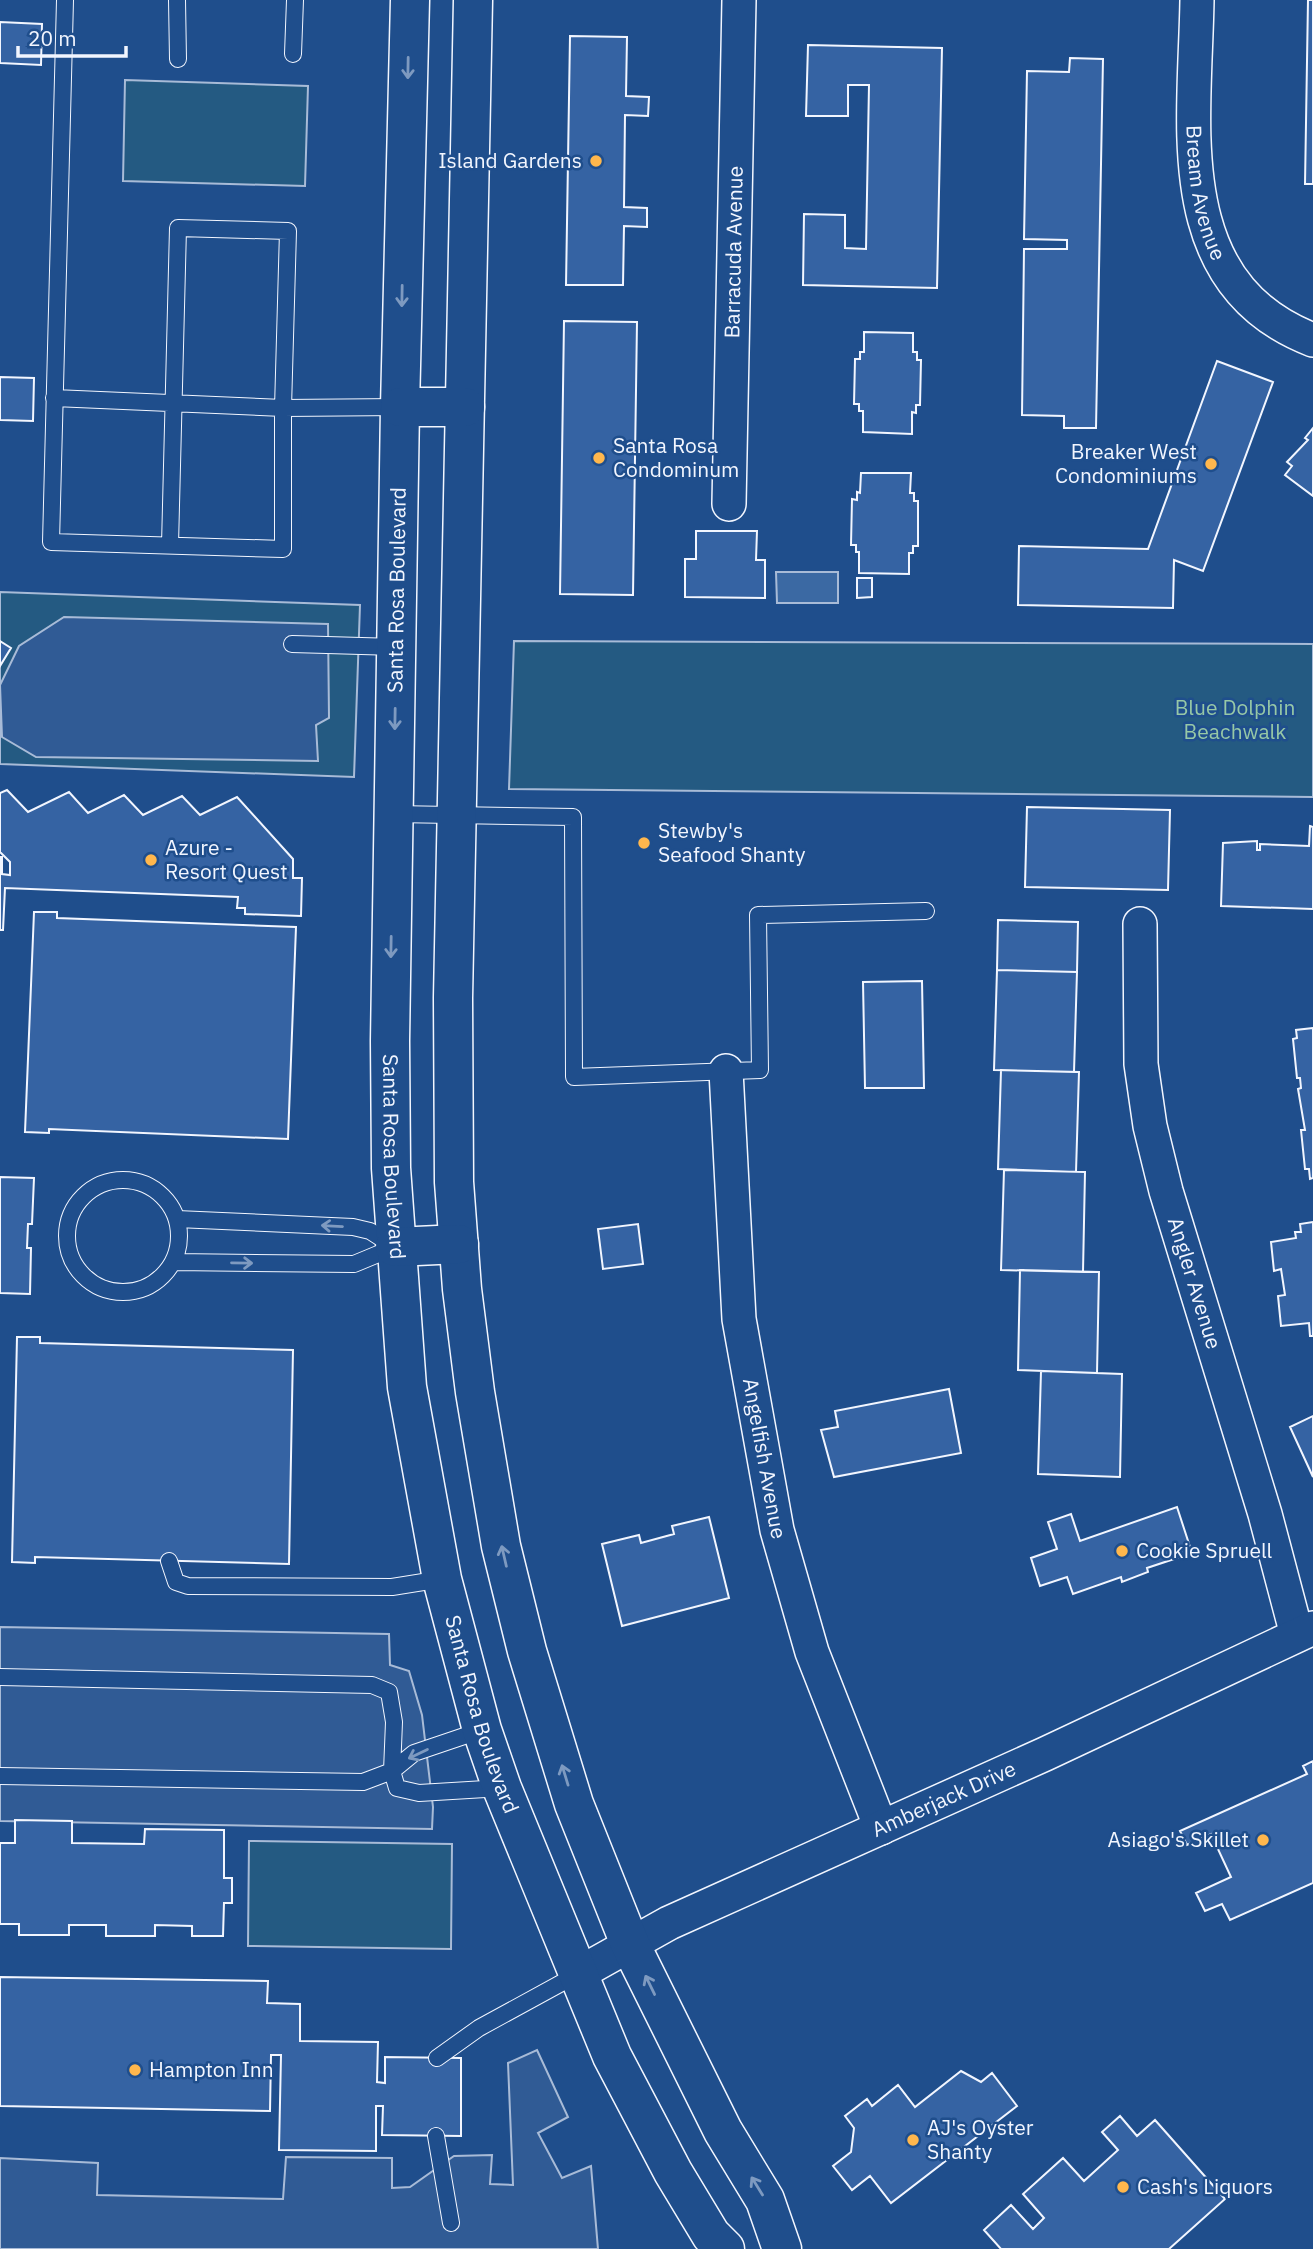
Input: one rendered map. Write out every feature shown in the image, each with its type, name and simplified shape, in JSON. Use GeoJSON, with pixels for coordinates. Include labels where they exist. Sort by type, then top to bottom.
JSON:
{"type":"FeatureCollection","features":[{"type":"Feature","properties":{"kind":"street","name":"Santa Rosa Boulevard"},"geometry":{"type":"LineString","coordinates":[[410,0],[400,407],[390,1066],[395,1247],[407,1387],[442,1579],[482,1730],[502,1788],[576,1975],[612,2056],[667,2160],[711,2235],[725,2249]]}},
{"type":"Feature","properties":{"kind":"street"},"geometry":{"type":"LineString","coordinates":[[473,0],[456,815],[454,1182],[475,1392],[501,1546],[527,1651],[574,1804],[630,1944],[723,2131],[765,2200],[782,2249]]}},
{"type":"Feature","properties":{"kind":"street","name":"Barracuda Avenue"},"geometry":{"type":"LineString","coordinates":[[729,504],[739,0]]}},
{"type":"Feature","properties":{"kind":"street","name":"Bream Avenue"},"geometry":{"type":"LineString","coordinates":[[1196,0],[1194,165],[1205,229],[1223,267],[1247,298],[1274,321],[1313,341]]}},
{"type":"Feature","properties":{"kind":"street"},"geometry":{"type":"LineString","coordinates":[[400,407],[465,407]]}},
{"type":"Feature","properties":{"kind":"street","name":"Angler Avenue"},"geometry":{"type":"LineString","coordinates":[[1140,924],[1142,1064],[1150,1126],[1166,1191],[1265,1514],[1305,1632]]}},
{"type":"Feature","properties":{"kind":"street","name":"Angelfish Avenue"},"geometry":{"type":"LineString","coordinates":[[726,1071],[739,1319],[777,1530],[812,1652],[881,1828]]}},
{"type":"Feature","properties":{"kind":"street"},"geometry":{"type":"LineString","coordinates":[[395,1247],[459,1244]]}},
{"type":"Feature","properties":{"kind":"street","name":"Amberjack Drive"},"geometry":{"type":"LineString","coordinates":[[576,1975],[669,1923],[1305,1632]]}},
{"type":"Feature","properties":{"kind":"lane"},"geometry":{"type":"LineString","coordinates":[[65,0],[51,542],[283,549],[282,408],[288,231],[178,228],[170,545]]}},
{"type":"Feature","properties":{"kind":"lane"},"geometry":{"type":"LineString","coordinates":[[177,0],[178,59]]}},
{"type":"Feature","properties":{"kind":"lane"},"geometry":{"type":"LineString","coordinates":[[293,54],[295,0]]}},
{"type":"Feature","properties":{"kind":"lane"},"geometry":{"type":"LineString","coordinates":[[54,398],[282,408],[400,407]]}},
{"type":"Feature","properties":{"kind":"lane"},"geometry":{"type":"LineString","coordinates":[[292,645],[396,647]]}},
{"type":"Feature","properties":{"kind":"lane"},"geometry":{"type":"LineString","coordinates":[[394,814],[573,817],[574,1077],[760,1070],[758,915],[926,911]]}},
{"type":"Feature","properties":{"kind":"lane"},"geometry":{"type":"LineString","coordinates":[[128,1180],[149,1186],[166,1200],[177,1219],[179,1241],[174,1262],[160,1279],[141,1290],[119,1293],[98,1287],[81,1273],[70,1254],[67,1232],[73,1211],[87,1194],[106,1183],[128,1180]]}},
{"type":"Feature","properties":{"kind":"lane"},"geometry":{"type":"LineString","coordinates":[[177,1219],[353,1227],[370,1231],[395,1247]]}},
{"type":"Feature","properties":{"kind":"lane"},"geometry":{"type":"LineString","coordinates":[[174,1262],[354,1264],[395,1247]]}},
{"type":"Feature","properties":{"kind":"lane"},"geometry":{"type":"LineString","coordinates":[[169,1560],[176,1583],[188,1586],[392,1587],[442,1579]]}},
{"type":"Feature","properties":{"kind":"lane"},"geometry":{"type":"LineString","coordinates":[[0,1677],[372,1685],[389,1692],[394,1722],[392,1771],[397,1788],[419,1793],[502,1788]]}},
{"type":"Feature","properties":{"kind":"lane"},"geometry":{"type":"LineString","coordinates":[[0,1776],[363,1782],[392,1771],[414,1753],[482,1730]]}},
{"type":"Feature","properties":{"kind":"lane"},"geometry":{"type":"LineString","coordinates":[[437,2058],[479,2028],[576,1975]]}},
{"type":"Feature","properties":{"kind":"lane"},"geometry":{"type":"LineString","coordinates":[[436,2136],[452,2223]]}},
{"type":"Feature","properties":{"kind":"green space"},"geometry":{"type":"Polygon","coordinates":[[[125,80],[308,86],[305,186],[123,181],[125,80]]]}},
{"type":"Feature","properties":{"kind":"green space"},"geometry":{"type":"Polygon","coordinates":[[[0,592],[360,605],[354,777],[0,764],[0,592]]]}},
{"type":"Feature","properties":{"kind":"green space","name":"Blue Dolphin Beachwalk"},"geometry":{"type":"Polygon","coordinates":[[[514,641],[1313,644],[1313,797],[509,789],[514,641]]]}},
{"type":"Feature","properties":{"kind":"green space"},"geometry":{"type":"Polygon","coordinates":[[[249,1841],[452,1844],[451,1949],[248,1946],[249,1841]]]}},
{"type":"Feature","properties":{"kind":"shaded area"},"geometry":{"type":"Polygon","coordinates":[[[776,572],[838,572],[838,603],[777,603],[776,572]]]}},
{"type":"Feature","properties":{"kind":"shaded area"},"geometry":{"type":"Polygon","coordinates":[[[64,617],[328,624],[329,718],[316,725],[318,761],[36,757],[2,737],[0,685],[19,646],[64,617]]]}},
{"type":"Feature","properties":{"kind":"shaded area"},"geometry":{"type":"Polygon","coordinates":[[[0,1627],[389,1634],[390,1665],[409,1671],[422,1715],[433,1807],[432,1829],[0,1821],[0,1627]]]}},
{"type":"Feature","properties":{"kind":"shaded area"},"geometry":{"type":"Polygon","coordinates":[[[537,2050],[568,2117],[538,2133],[562,2178],[591,2166],[598,2249],[0,2249],[0,2158],[98,2163],[97,2195],[283,2199],[286,2157],[392,2158],[392,2188],[410,2187],[454,2156],[492,2155],[490,2184],[513,2185],[508,2063],[537,2050]]]}},
{"type":"Feature","properties":{"kind":"building"},"geometry":{"type":"Polygon","coordinates":[[[1308,0],[1313,0],[1313,184],[1305,184],[1308,0]]]}},
{"type":"Feature","properties":{"kind":"building"},"geometry":{"type":"Polygon","coordinates":[[[0,22],[42,24],[41,65],[0,63],[0,22]]]}},
{"type":"Feature","properties":{"kind":"building","name":"Island Gardens"},"geometry":{"type":"Polygon","coordinates":[[[570,36],[627,37],[626,96],[649,97],[648,116],[625,115],[624,207],[647,208],[647,227],[624,226],[623,285],[566,285],[570,36]]]}},
{"type":"Feature","properties":{"kind":"building"},"geometry":{"type":"Polygon","coordinates":[[[808,45],[942,48],[937,288],[803,285],[804,214],[845,215],[845,248],[866,249],[869,85],[848,85],[848,116],[806,116],[808,45]]]}},
{"type":"Feature","properties":{"kind":"building"},"geometry":{"type":"Polygon","coordinates":[[[1070,58],[1103,59],[1096,428],[1064,428],[1064,416],[1022,415],[1024,249],[1067,249],[1067,240],[1024,239],[1027,71],[1069,72],[1070,58]]]}},
{"type":"Feature","properties":{"kind":"building","name":"Santa Rosa Condominum"},"geometry":{"type":"Polygon","coordinates":[[[564,321],[637,322],[633,595],[560,594],[564,321]]]}},
{"type":"Feature","properties":{"kind":"building"},"geometry":{"type":"Polygon","coordinates":[[[864,332],[913,333],[913,352],[917,352],[917,360],[921,360],[920,405],[916,405],[916,413],[912,412],[912,434],[863,432],[863,411],[859,411],[859,404],[854,404],[855,359],[860,359],[860,352],[864,352],[864,332]]]}},
{"type":"Feature","properties":{"kind":"building","name":"Breaker West Condominiums"},"geometry":{"type":"Polygon","coordinates":[[[1217,361],[1273,382],[1203,571],[1174,560],[1173,608],[1018,605],[1019,546],[1148,549],[1217,361]]]}},
{"type":"Feature","properties":{"kind":"building"},"geometry":{"type":"Polygon","coordinates":[[[0,377],[34,378],[33,421],[0,420],[0,377]]]}},
{"type":"Feature","properties":{"kind":"building"},"geometry":{"type":"Polygon","coordinates":[[[1313,428],[1313,496],[1285,475],[1292,466],[1287,462],[1308,440],[1305,438],[1313,428]]]}},
{"type":"Feature","properties":{"kind":"building"},"geometry":{"type":"Polygon","coordinates":[[[861,473],[911,473],[910,493],[914,493],[914,501],[918,501],[918,546],[913,546],[913,553],[909,553],[909,574],[859,573],[859,552],[856,552],[856,545],[851,545],[852,499],[857,500],[857,492],[860,493],[861,473]]]}},
{"type":"Feature","properties":{"kind":"building","name":"Santa Rosa Condominum"},"geometry":{"type":"Polygon","coordinates":[[[696,531],[757,531],[756,560],[765,560],[765,598],[685,597],[685,559],[696,559],[696,531]]]}},
{"type":"Feature","properties":{"kind":"building"},"geometry":{"type":"Polygon","coordinates":[[[857,578],[872,578],[872,597],[857,598],[857,578]]]}},
{"type":"Feature","properties":{"kind":"building"},"geometry":{"type":"Polygon","coordinates":[[[0,641],[11,648],[0,666],[0,641]]]}},
{"type":"Feature","properties":{"kind":"building","name":"Azure - Resort Quest"},"geometry":{"type":"Polygon","coordinates":[[[7,790],[28,812],[69,792],[88,813],[124,795],[143,815],[182,796],[200,815],[237,797],[293,859],[293,878],[302,878],[301,916],[245,914],[245,908],[237,908],[238,897],[5,888],[3,930],[0,930],[0,857],[2,874],[10,875],[10,862],[0,852],[0,793],[7,790]]]}},
{"type":"Feature","properties":{"kind":"building"},"geometry":{"type":"Polygon","coordinates":[[[1027,807],[1170,810],[1168,890],[1025,887],[1027,807]]]}},
{"type":"Feature","properties":{"kind":"building"},"geometry":{"type":"Polygon","coordinates":[[[1310,826],[1313,827],[1313,909],[1221,906],[1223,843],[1257,841],[1257,850],[1260,850],[1260,844],[1309,846],[1310,826]]]}},
{"type":"Feature","properties":{"kind":"building"},"geometry":{"type":"Polygon","coordinates":[[[34,912],[57,912],[57,918],[296,927],[288,1139],[49,1129],[49,1133],[25,1132],[34,912]]]}},
{"type":"Feature","properties":{"kind":"building"},"geometry":{"type":"Polygon","coordinates":[[[998,920],[1078,922],[1077,972],[997,970],[998,920]]]}},
{"type":"Feature","properties":{"kind":"building"},"geometry":{"type":"Polygon","coordinates":[[[997,970],[1077,972],[1074,1072],[994,1070],[997,970]]]}},
{"type":"Feature","properties":{"kind":"building"},"geometry":{"type":"Polygon","coordinates":[[[922,981],[924,1088],[865,1088],[863,982],[922,981]]]}},
{"type":"Feature","properties":{"kind":"building"},"geometry":{"type":"Polygon","coordinates":[[[1313,1028],[1313,1178],[1310,1179],[1309,1169],[1305,1169],[1301,1130],[1305,1130],[1293,1039],[1297,1038],[1296,1030],[1313,1028]]]}},
{"type":"Feature","properties":{"kind":"building"},"geometry":{"type":"Polygon","coordinates":[[[1001,1070],[1079,1072],[1076,1172],[998,1169],[1001,1070]]]}},
{"type":"Feature","properties":{"kind":"building"},"geometry":{"type":"Polygon","coordinates":[[[1004,1170],[1085,1172],[1083,1272],[1001,1270],[1004,1170]]]}},
{"type":"Feature","properties":{"kind":"building"},"geometry":{"type":"Polygon","coordinates":[[[0,1177],[34,1178],[32,1224],[28,1224],[27,1248],[31,1248],[30,1294],[0,1293],[0,1177]]]}},
{"type":"Feature","properties":{"kind":"building"},"geometry":{"type":"Polygon","coordinates":[[[1313,1222],[1313,1336],[1310,1336],[1309,1323],[1281,1326],[1278,1296],[1285,1295],[1281,1269],[1274,1271],[1271,1242],[1296,1238],[1295,1232],[1301,1232],[1300,1224],[1313,1222]]]}},
{"type":"Feature","properties":{"kind":"building"},"geometry":{"type":"Polygon","coordinates":[[[638,1224],[643,1264],[603,1269],[598,1229],[638,1224]]]}},
{"type":"Feature","properties":{"kind":"building"},"geometry":{"type":"Polygon","coordinates":[[[1020,1270],[1099,1272],[1097,1373],[1018,1370],[1020,1270]]]}},
{"type":"Feature","properties":{"kind":"building"},"geometry":{"type":"Polygon","coordinates":[[[17,1337],[40,1337],[40,1343],[293,1350],[289,1564],[35,1557],[35,1563],[12,1562],[17,1337]]]}},
{"type":"Feature","properties":{"kind":"building"},"geometry":{"type":"Polygon","coordinates":[[[1041,1371],[1122,1374],[1120,1477],[1038,1474],[1041,1371]]]}},
{"type":"Feature","properties":{"kind":"building"},"geometry":{"type":"Polygon","coordinates":[[[949,1389],[961,1453],[834,1477],[821,1430],[838,1427],[835,1411],[949,1389]]]}},
{"type":"Feature","properties":{"kind":"building"},"geometry":{"type":"Polygon","coordinates":[[[1313,1416],[1313,1477],[1290,1427],[1313,1416]]]}},
{"type":"Feature","properties":{"kind":"building","name":"Cookie Spruell"},"geometry":{"type":"Polygon","coordinates":[[[1177,1507],[1192,1553],[1147,1568],[1148,1572],[1122,1582],[1121,1577],[1073,1594],[1067,1577],[1040,1586],[1031,1558],[1057,1549],[1048,1522],[1071,1514],[1080,1541],[1177,1507]]]}},
{"type":"Feature","properties":{"kind":"building"},"geometry":{"type":"Polygon","coordinates":[[[709,1517],[729,1598],[622,1626],[602,1544],[639,1535],[641,1543],[674,1534],[672,1526],[709,1517]]]}},
{"type":"Feature","properties":{"kind":"building","name":"Asiago's Skillet"},"geometry":{"type":"Polygon","coordinates":[[[1313,1761],[1313,1883],[1230,1920],[1222,1904],[1205,1911],[1196,1893],[1231,1877],[1211,1834],[1187,1845],[1180,1831],[1307,1774],[1303,1766],[1313,1761]]]}},
{"type":"Feature","properties":{"kind":"building"},"geometry":{"type":"Polygon","coordinates":[[[15,1820],[72,1821],[72,1843],[144,1844],[145,1829],[224,1830],[224,1878],[232,1878],[232,1903],[224,1903],[223,1936],[192,1936],[192,1926],[155,1925],[155,1936],[106,1936],[106,1925],[69,1925],[69,1935],[19,1935],[19,1924],[0,1924],[0,1843],[15,1843],[15,1820]]]}},
{"type":"Feature","properties":{"kind":"building","name":"Hampton Inn"},"geometry":{"type":"Polygon","coordinates":[[[0,1977],[268,1981],[267,2003],[300,2004],[300,2041],[378,2042],[377,2082],[385,2083],[385,2057],[461,2058],[461,2136],[382,2135],[383,2106],[376,2106],[376,2151],[279,2150],[281,2055],[271,2055],[270,2111],[0,2106],[0,1977]]]}},
{"type":"Feature","properties":{"kind":"building","name":"AJ's Oyster Shanty"},"geometry":{"type":"Polygon","coordinates":[[[961,2071],[981,2082],[992,2073],[1017,2106],[891,2203],[870,2176],[852,2190],[833,2166],[851,2152],[854,2128],[845,2116],[867,2099],[872,2106],[898,2085],[915,2107],[961,2071]]]}},
{"type":"Feature","properties":{"kind":"building","name":"Cash's Liquors"},"geometry":{"type":"Polygon","coordinates":[[[1120,2116],[1137,2136],[1155,2120],[1225,2199],[1169,2249],[1001,2249],[984,2230],[1011,2205],[1033,2229],[1044,2218],[1023,2194],[1063,2158],[1084,2181],[1118,2150],[1102,2132],[1120,2116]]]}},
{"type":"Feature","properties":{"kind":"place","name":"Island Gardens"},"geometry":{"type":"Point","coordinates":[596,161]}},
{"type":"Feature","properties":{"kind":"place","name":"Santa Rosa Condominum"},"geometry":{"type":"Point","coordinates":[599,458]}},
{"type":"Feature","properties":{"kind":"place","name":"Breaker West Condominiums"},"geometry":{"type":"Point","coordinates":[1211,464]}},
{"type":"Feature","properties":{"kind":"place","name":"Stewby's Seafood Shanty"},"geometry":{"type":"Point","coordinates":[644,843]}},
{"type":"Feature","properties":{"kind":"place","name":"Azure - Resort Quest"},"geometry":{"type":"Point","coordinates":[151,860]}},
{"type":"Feature","properties":{"kind":"place","name":"Cookie Spruell"},"geometry":{"type":"Point","coordinates":[1122,1551]}},
{"type":"Feature","properties":{"kind":"place","name":"Asiago's Skillet"},"geometry":{"type":"Point","coordinates":[1263,1840]}},
{"type":"Feature","properties":{"kind":"place","name":"Hampton Inn"},"geometry":{"type":"Point","coordinates":[135,2070]}},
{"type":"Feature","properties":{"kind":"place","name":"AJ's Oyster Shanty"},"geometry":{"type":"Point","coordinates":[913,2140]}},
{"type":"Feature","properties":{"kind":"place","name":"Cash's Liquors"},"geometry":{"type":"Point","coordinates":[1123,2187]}}]}
